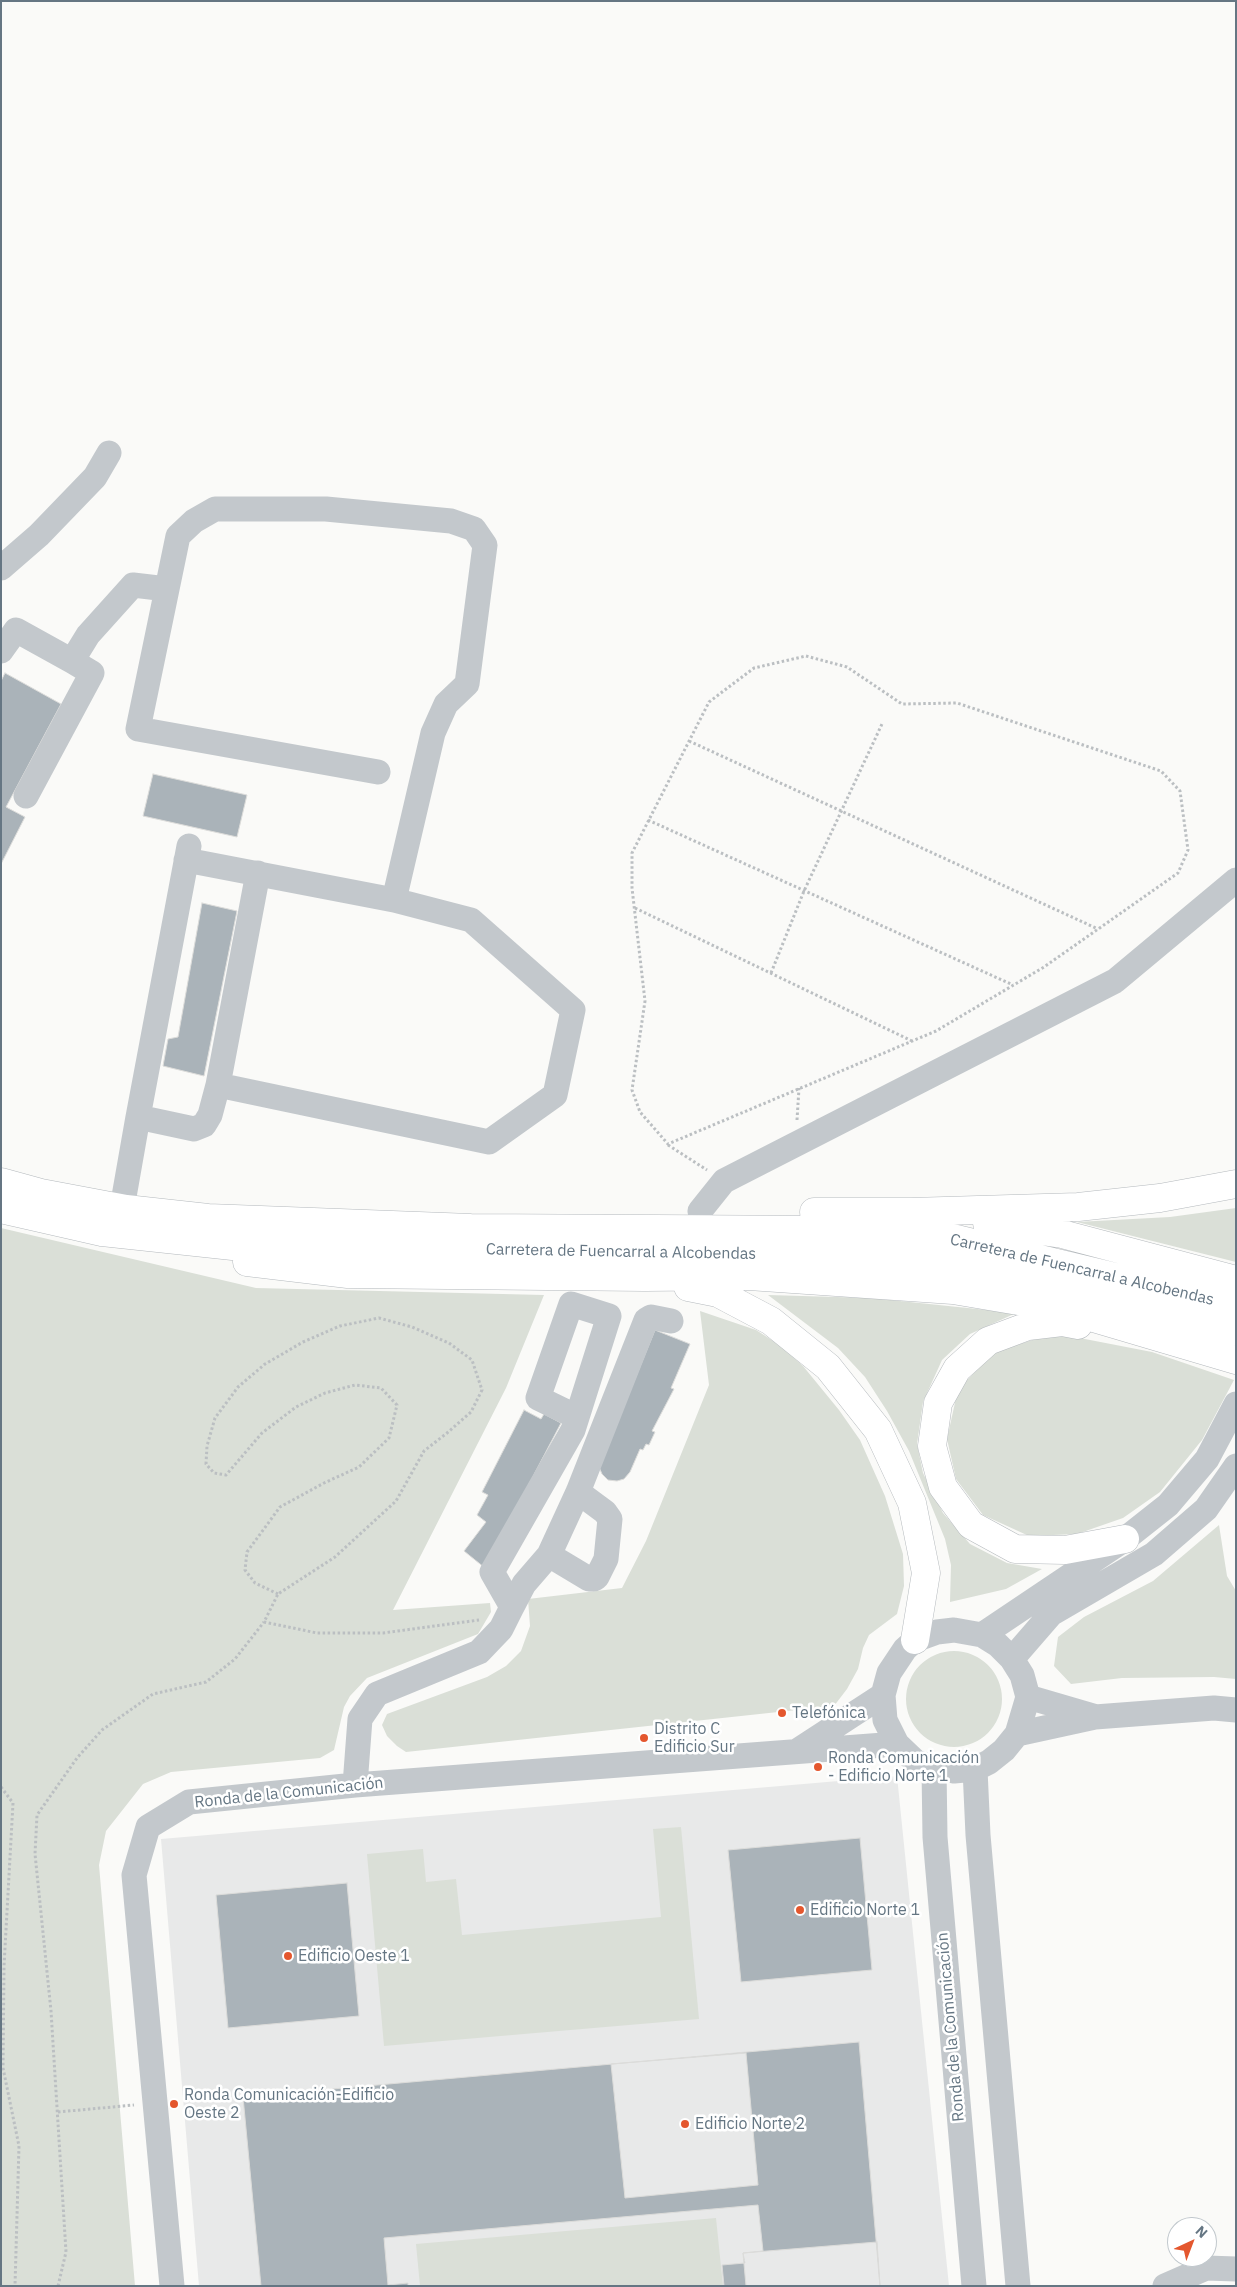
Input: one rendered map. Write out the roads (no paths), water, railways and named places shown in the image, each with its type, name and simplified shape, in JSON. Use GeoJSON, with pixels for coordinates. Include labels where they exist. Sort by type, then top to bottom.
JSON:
{"type":"FeatureCollection","features":[{"type":"Feature","properties":{"kind":"highway","name":"Carretera de Fuencarral a Alcobendas"},"geometry":{"type":"LineString","coordinates":[[1,1182],[41,1193],[122,1208],[208,1218],[471,1228],[836,1230],[956,1239],[1224,1297]]}},
{"type":"Feature","properties":{"kind":"highway"},"geometry":{"type":"LineString","coordinates":[[471,1228],[700,1211],[911,1212],[1078,1207],[1160,1198],[1236,1184]]}},
{"type":"Feature","properties":{"kind":"highway","name":"Carretera de Fuencarral a Alcobendas"},"geometry":{"type":"LineString","coordinates":[[1,1209],[102,1232],[242,1247],[829,1255],[957,1265],[1061,1283],[1224,1297]]}},
{"type":"Feature","properties":{"kind":"highway"},"geometry":{"type":"LineString","coordinates":[[911,1212],[1062,1234],[1224,1297]]}},
{"type":"Feature","properties":{"kind":"highway"},"geometry":{"type":"LineString","coordinates":[[102,1232],[186,1256],[348,1274],[644,1278],[749,1276],[953,1290],[1060,1308],[1236,1360]]}},
{"type":"Feature","properties":{"kind":"highway"},"geometry":{"type":"LineString","coordinates":[[644,1278],[718,1293],[771,1321],[828,1367],[878,1430],[912,1503],[926,1573],[915,1640]]}},
{"type":"Feature","properties":{"kind":"highway","name":"Carretera de Fuencarral a Alcobendas"},"geometry":{"type":"LineString","coordinates":[[1224,1297],[1236,1331]]}},
{"type":"Feature","properties":{"kind":"highway"},"geometry":{"type":"LineString","coordinates":[[1125,1539],[1065,1550],[1015,1549],[971,1525],[943,1487],[932,1446],[938,1404],[957,1369],[988,1341],[1028,1326],[1062,1322],[1190,1346]]}},
{"type":"Feature","properties":{"kind":"street"},"geometry":{"type":"LineString","coordinates":[[1,568],[38,535],[95,476],[109,453]]}},
{"type":"Feature","properties":{"kind":"street"},"geometry":{"type":"LineString","coordinates":[[378,772],[138,729],[178,536],[194,521],[215,509],[326,509],[451,521],[474,530],[485,545],[467,684],[446,704],[433,733],[394,900]]}},
{"type":"Feature","properties":{"kind":"street"},"geometry":{"type":"LineString","coordinates":[[72,661],[88,635],[133,585],[167,589]]}},
{"type":"Feature","properties":{"kind":"street"},"geometry":{"type":"LineString","coordinates":[[1,651],[16,630],[92,673],[26,796]]}},
{"type":"Feature","properties":{"kind":"street"},"geometry":{"type":"LineString","coordinates":[[122,1208],[188,853],[258,873],[394,900],[471,920],[574,1010],[555,1095],[490,1142],[218,1085]]}},
{"type":"Feature","properties":{"kind":"street"},"geometry":{"type":"LineString","coordinates":[[138,1117],[194,1129],[204,1125],[210,1114],[218,1085],[258,873]]}},
{"type":"Feature","properties":{"kind":"street"},"geometry":{"type":"LineString","coordinates":[[700,1211],[724,1181],[1115,981],[1236,880]]}},
{"type":"Feature","properties":{"kind":"street"},"geometry":{"type":"LineString","coordinates":[[356,1785],[360,1719],[377,1694],[479,1652],[501,1629],[524,1584],[549,1555],[578,1492],[646,1320],[651,1317],[671,1321]]}},
{"type":"Feature","properties":{"kind":"street"},"geometry":{"type":"LineString","coordinates":[[982,1635],[1125,1539],[1168,1505],[1207,1459],[1236,1404]]}},
{"type":"Feature","properties":{"kind":"street"},"geometry":{"type":"LineString","coordinates":[[510,1611],[492,1572],[573,1430],[577,1417]]}},
{"type":"Feature","properties":{"kind":"street"},"geometry":{"type":"LineString","coordinates":[[1012,1659],[1051,1614],[1154,1554],[1206,1510],[1236,1466]]}},
{"type":"Feature","properties":{"kind":"street"},"geometry":{"type":"LineString","coordinates":[[549,1555],[589,1579],[597,1577],[606,1559],[610,1519],[605,1512],[578,1492]]}},
{"type":"Feature","properties":{"kind":"street"},"geometry":{"type":"LineString","coordinates":[[954,1630],[982,1635],[998,1645],[1012,1659],[1022,1675],[1028,1697],[1017,1734],[1004,1750],[989,1762],[974,1769],[954,1771],[917,1763],[897,1744],[885,1720],[884,1696],[889,1673],[905,1649],[915,1640],[937,1632],[954,1630]]}},
{"type":"Feature","properties":{"kind":"street"},"geometry":{"type":"LineString","coordinates":[[794,1753],[884,1696]]}},
{"type":"Feature","properties":{"kind":"street"},"geometry":{"type":"LineString","coordinates":[[1028,1697],[1095,1717]]}},
{"type":"Feature","properties":{"kind":"street"},"geometry":{"type":"LineString","coordinates":[[1017,1734],[1095,1717],[1214,1708],[1236,1710]]}},
{"type":"Feature","properties":{"kind":"street","name":"Ronda de la Comunicación"},"geometry":{"type":"LineString","coordinates":[[172,2286],[134,1875],[148,1827],[189,1802],[356,1785],[897,1744]]}},
{"type":"Feature","properties":{"kind":"street","name":"Ronda de la Comunicación"},"geometry":{"type":"LineString","coordinates":[[934,1768],[935,1837],[974,2286]]}},
{"type":"Feature","properties":{"kind":"street"},"geometry":{"type":"LineString","coordinates":[[974,1769],[978,1835],[1018,2286]]}},
{"type":"Feature","properties":{"kind":"street"},"geometry":{"type":"LineString","coordinates":[[1165,2286],[1206,2268],[1236,2269]]}},
{"type":"Feature","properties":{"kind":"place","name":"Telefónica"},"geometry":{"type":"Point","coordinates":[782,1713]}},
{"type":"Feature","properties":{"kind":"place","name":"Distrito C Edificio Sur"},"geometry":{"type":"Point","coordinates":[644,1738]}},
{"type":"Feature","properties":{"kind":"place","name":"Ronda Comunicación - Edificio Norte 1"},"geometry":{"type":"Point","coordinates":[818,1767]}},
{"type":"Feature","properties":{"kind":"place","name":"Edificio Norte 1"},"geometry":{"type":"Point","coordinates":[800,1910]}},
{"type":"Feature","properties":{"kind":"place","name":"Edificio Oeste 1"},"geometry":{"type":"Point","coordinates":[288,1956]}},
{"type":"Feature","properties":{"kind":"place","name":"Ronda Comunicación-Edificio Oeste 2"},"geometry":{"type":"Point","coordinates":[174,2104]}},
{"type":"Feature","properties":{"kind":"place","name":"Edificio Norte 2"},"geometry":{"type":"Point","coordinates":[685,2124]}}]}
